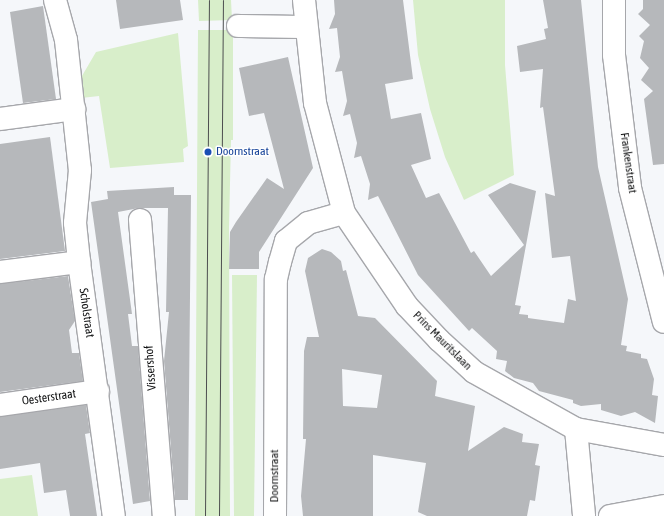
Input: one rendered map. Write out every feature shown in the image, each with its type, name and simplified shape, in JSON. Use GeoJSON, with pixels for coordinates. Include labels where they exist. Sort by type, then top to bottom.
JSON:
{"type":"FeatureCollection","features":[{"type":"Feature","properties":{"kind":"street","name":"Scholstraat"},"geometry":{"type":"LineString","coordinates":[[55,0],[66,40],[74,109],[80,170],[75,223],[114,516]]}},
{"type":"Feature","properties":{"kind":"street"},"geometry":{"type":"LineString","coordinates":[[304,0],[305,27],[315,103],[344,213]]}},
{"type":"Feature","properties":{"kind":"street","name":"Frankenstraat"},"geometry":{"type":"LineString","coordinates":[[614,0],[614,55],[630,188],[664,322]]}},
{"type":"Feature","properties":{"kind":"street"},"geometry":{"type":"LineString","coordinates":[[238,26],[305,27]]}},
{"type":"Feature","properties":{"kind":"street"},"geometry":{"type":"LineString","coordinates":[[0,119],[74,109]]}},
{"type":"Feature","properties":{"kind":"street","name":"Prins Mauritslaan"},"geometry":{"type":"LineString","coordinates":[[344,213],[407,306],[438,340],[474,372],[576,429],[664,445]]}},
{"type":"Feature","properties":{"kind":"street","name":"Doornstraat"},"geometry":{"type":"LineString","coordinates":[[275,516],[276,279],[286,241],[308,223],[344,213]]}},
{"type":"Feature","properties":{"kind":"street","name":"Vissershof"},"geometry":{"type":"LineString","coordinates":[[140,220],[164,516]]}},
{"type":"Feature","properties":{"kind":"street"},"geometry":{"type":"LineString","coordinates":[[0,272],[79,262]]}},
{"type":"Feature","properties":{"kind":"street","name":"Oesterstraat"},"geometry":{"type":"LineString","coordinates":[[0,405],[98,391]]}},
{"type":"Feature","properties":{"kind":"street"},"geometry":{"type":"LineString","coordinates":[[576,429],[584,516]]}},
{"type":"Feature","properties":{"kind":"street"},"geometry":{"type":"LineString","coordinates":[[610,516],[664,506]]}},
{"type":"Feature","properties":{"kind":"green space"},"geometry":{"type":"Polygon","coordinates":[[[198,0],[231,0],[232,20],[199,21],[198,0]]]}},
{"type":"Feature","properties":{"kind":"green space"},"geometry":{"type":"Polygon","coordinates":[[[413,0],[505,0],[505,65],[514,175],[464,200],[445,157],[430,109],[418,55],[413,0]]]}},
{"type":"Feature","properties":{"kind":"green space"},"geometry":{"type":"Polygon","coordinates":[[[198,30],[233,30],[233,140],[231,140],[229,228],[230,516],[195,516],[198,30]]]}},
{"type":"Feature","properties":{"kind":"green space"},"geometry":{"type":"Polygon","coordinates":[[[178,33],[188,146],[183,149],[184,162],[110,168],[99,96],[81,98],[79,81],[96,52],[178,33]]]}},
{"type":"Feature","properties":{"kind":"green space"},"geometry":{"type":"Polygon","coordinates":[[[232,275],[257,275],[254,516],[234,516],[232,275]]]}},
{"type":"Feature","properties":{"kind":"green space"},"geometry":{"type":"Polygon","coordinates":[[[32,475],[38,516],[0,516],[0,479],[32,475]]]}},
{"type":"Feature","properties":{"kind":"building"},"geometry":{"type":"Polygon","coordinates":[[[116,0],[180,0],[183,20],[120,29],[116,0]]]}},
{"type":"Feature","properties":{"kind":"building"},"geometry":{"type":"Polygon","coordinates":[[[334,0],[403,0],[413,79],[385,84],[391,119],[421,113],[431,159],[411,165],[426,198],[439,193],[471,253],[474,251],[491,276],[524,245],[488,195],[510,183],[536,191],[515,305],[521,306],[519,314],[528,315],[528,318],[564,323],[568,299],[576,301],[570,256],[552,258],[545,193],[555,196],[543,107],[540,108],[543,69],[520,72],[517,46],[546,39],[544,29],[548,28],[543,0],[581,0],[598,167],[628,299],[621,345],[627,346],[626,351],[641,354],[641,358],[647,359],[654,379],[652,395],[658,396],[655,423],[635,412],[621,416],[601,410],[601,404],[581,406],[573,403],[573,400],[539,391],[533,383],[514,378],[505,371],[507,361],[496,359],[497,351],[472,328],[469,331],[418,275],[378,196],[368,200],[370,184],[361,156],[354,158],[357,143],[350,114],[343,116],[347,101],[342,71],[335,72],[340,57],[337,28],[329,29],[335,14],[334,0]]]}},
{"type":"Feature","properties":{"kind":"building"},"geometry":{"type":"Polygon","coordinates":[[[643,0],[664,0],[664,164],[653,165],[644,99],[653,91],[641,80],[649,68],[640,58],[644,41],[639,36],[650,25],[638,14],[643,9],[643,0]]]}},
{"type":"Feature","properties":{"kind":"building"},"geometry":{"type":"Polygon","coordinates":[[[43,6],[56,99],[23,103],[10,12],[43,6]]]}},
{"type":"Feature","properties":{"kind":"building"},"geometry":{"type":"Polygon","coordinates":[[[288,57],[313,168],[259,252],[259,269],[229,269],[230,232],[236,222],[267,178],[284,189],[264,113],[249,116],[239,68],[288,57]]]}},
{"type":"Feature","properties":{"kind":"building"},"geometry":{"type":"Polygon","coordinates":[[[50,137],[65,251],[0,259],[0,144],[50,137]]]}},
{"type":"Feature","properties":{"kind":"building"},"geometry":{"type":"Polygon","coordinates":[[[174,187],[174,195],[191,195],[188,500],[175,500],[164,361],[169,312],[166,312],[168,208],[139,208],[118,212],[132,314],[128,314],[132,346],[138,346],[150,501],[133,504],[91,202],[108,199],[107,191],[174,187]]]}},
{"type":"Feature","properties":{"kind":"building"},"geometry":{"type":"Polygon","coordinates":[[[322,249],[331,252],[341,261],[343,271],[346,270],[358,316],[375,318],[437,381],[435,396],[475,406],[468,451],[504,427],[523,434],[522,442],[539,444],[535,465],[540,466],[535,501],[530,500],[527,516],[427,516],[418,512],[426,463],[373,455],[373,516],[303,516],[301,496],[306,439],[303,439],[304,351],[307,337],[319,337],[305,271],[308,258],[322,249]],[[342,369],[343,406],[377,408],[382,375],[342,369]]]}},
{"type":"Feature","properties":{"kind":"building"},"geometry":{"type":"Polygon","coordinates":[[[68,276],[75,321],[69,330],[72,353],[79,353],[83,381],[0,392],[0,284],[68,276]]]}},
{"type":"Feature","properties":{"kind":"building"},"geometry":{"type":"Polygon","coordinates":[[[86,405],[90,433],[85,434],[97,516],[70,516],[66,490],[44,493],[40,463],[0,469],[0,417],[86,405]]]}},
{"type":"Feature","properties":{"kind":"tram line"},"geometry":{"type":"LineString","coordinates":[[205,516],[209,0]]}},
{"type":"Feature","properties":{"kind":"tram line"},"geometry":{"type":"LineString","coordinates":[[219,516],[223,0]]}},
{"type":"Feature","properties":{"kind":"place","name":"Doornstraat"},"geometry":{"type":"Point","coordinates":[208,152]}}]}
